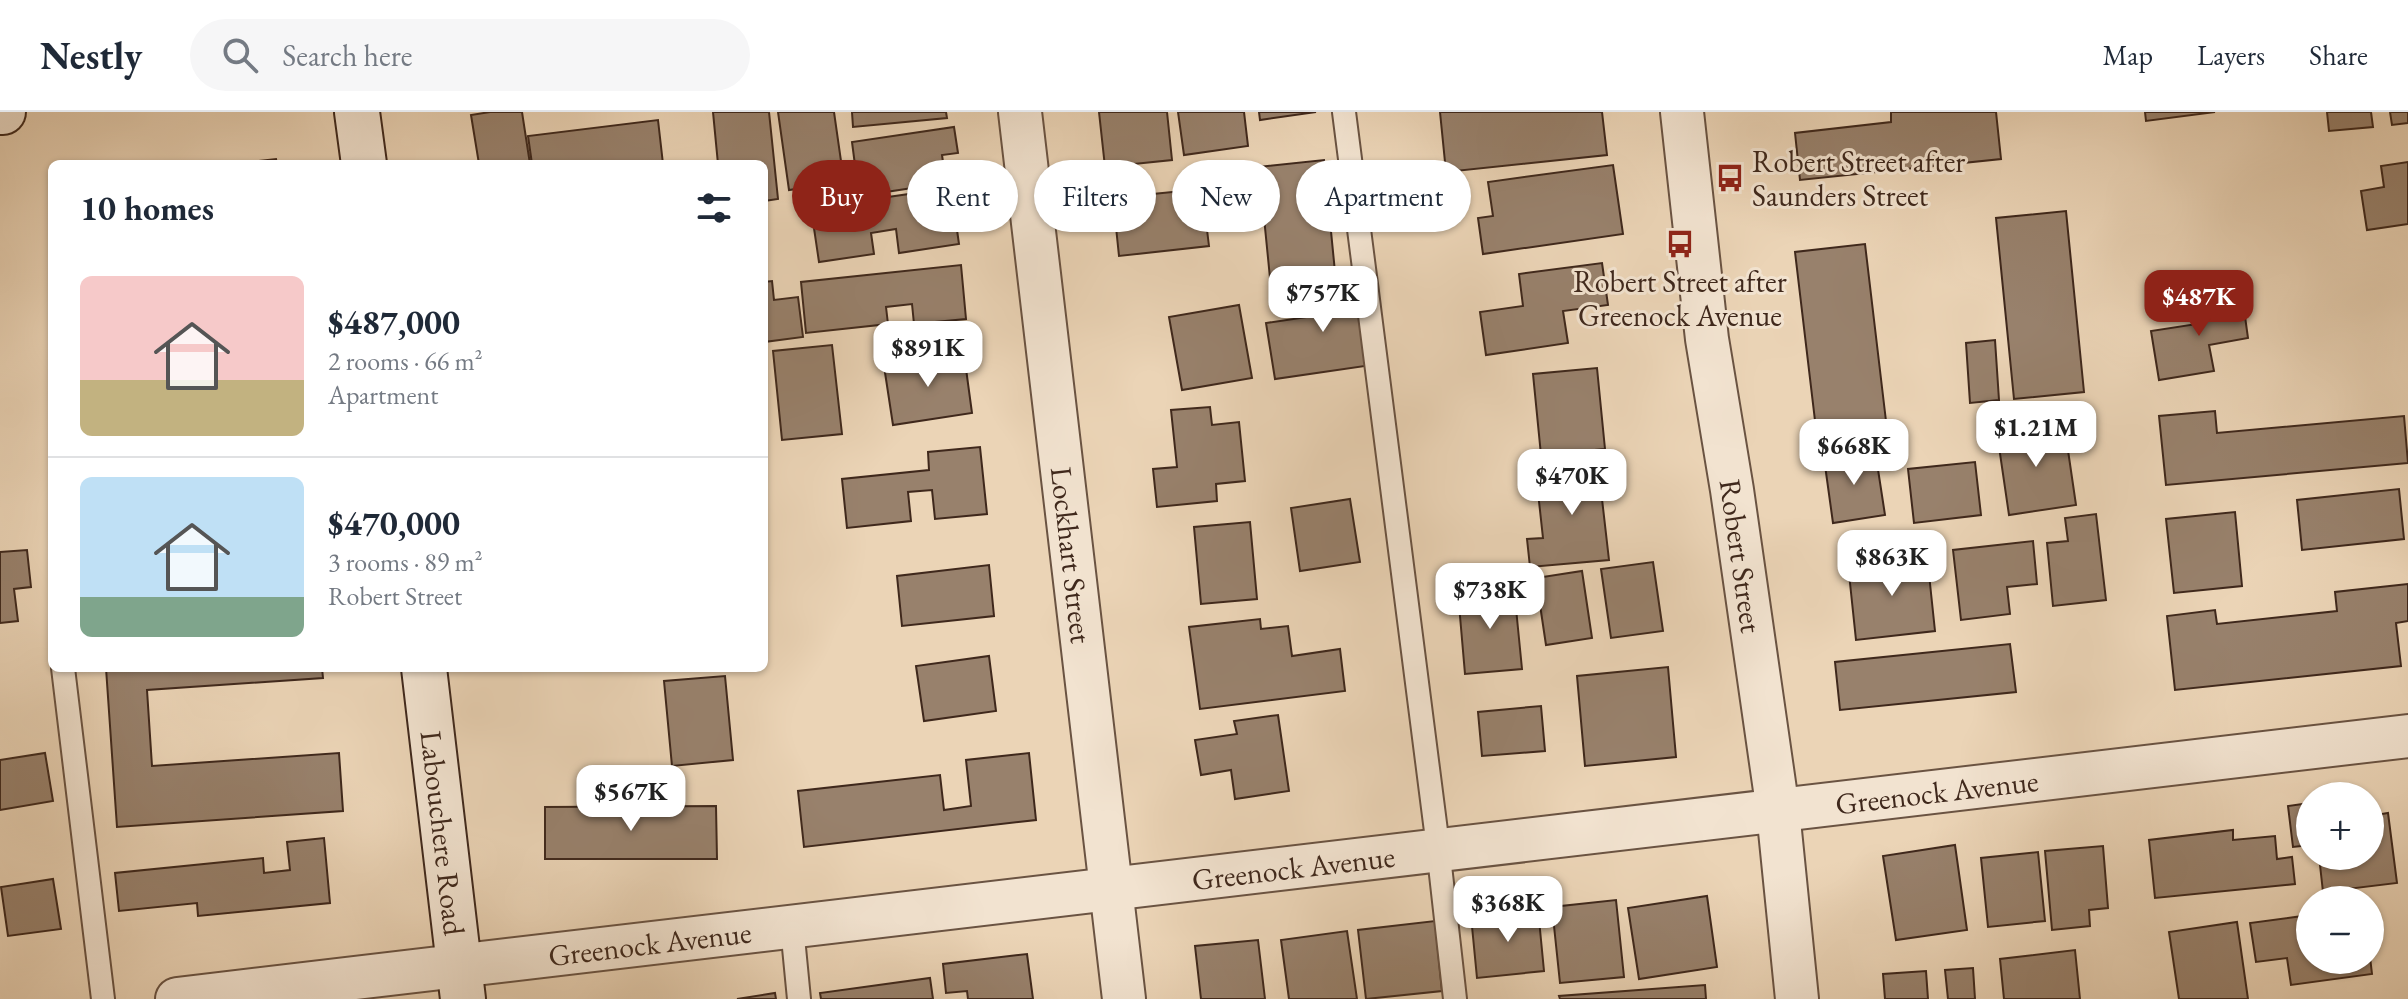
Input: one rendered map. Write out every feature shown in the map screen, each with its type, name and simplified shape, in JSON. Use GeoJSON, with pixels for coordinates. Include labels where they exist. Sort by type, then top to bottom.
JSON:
{"type":"FeatureCollection","features":[{"type":"Feature","properties":{"kind":"street"},"geometry":{"type":"LineString","coordinates":[[357,112],[363,160]]}},
{"type":"Feature","properties":{"kind":"street","name":"Lockhart Street"},"geometry":{"type":"LineString","coordinates":[[1020,112],[1124,999]]}},
{"type":"Feature","properties":{"kind":"street","name":"Robert Street"},"geometry":{"type":"LineString","coordinates":[[1682,112],[1707,339],[1778,811],[1797,999]]}},
{"type":"Feature","properties":{"kind":"street","name":"Labouchere Road"},"geometry":{"type":"LineString","coordinates":[[424,672],[461,982]]}},
{"type":"Feature","properties":{"kind":"street","name":"Greenock Avenue"},"geometry":{"type":"LineString","coordinates":[[177,999],[461,982],[792,927],[2408,736]]}},
{"type":"Feature","properties":{"kind":"lane"},"geometry":{"type":"LineString","coordinates":[[1344,112],[1439,851],[1455,999]]}},
{"type":"Feature","properties":{"kind":"lane"},"geometry":{"type":"LineString","coordinates":[[63,672],[103,999]]}},
{"type":"Feature","properties":{"kind":"lane"},"geometry":{"type":"LineString","coordinates":[[792,927],[799,999]]}},
{"type":"Feature","properties":{"kind":"building"},"geometry":{"type":"Polygon","coordinates":[[[522,112],[529,160],[478,160],[471,115],[522,112]]]}},
{"type":"Feature","properties":{"kind":"building"},"geometry":{"type":"Polygon","coordinates":[[[713,112],[769,112],[778,199],[768,200],[768,160],[718,160],[713,112]]]}},
{"type":"Feature","properties":{"kind":"building"},"geometry":{"type":"Polygon","coordinates":[[[778,112],[834,112],[841,160],[792,160],[792,190],[789,190],[778,112]]]}},
{"type":"Feature","properties":{"kind":"building"},"geometry":{"type":"Polygon","coordinates":[[[852,112],[946,112],[947,118],[853,127],[852,112]]]}},
{"type":"Feature","properties":{"kind":"building"},"geometry":{"type":"Polygon","coordinates":[[[1099,112],[1167,112],[1172,160],[1104,160],[1099,112]]]}},
{"type":"Feature","properties":{"kind":"building"},"geometry":{"type":"Polygon","coordinates":[[[1178,112],[1244,112],[1248,146],[1184,155],[1178,112]]]}},
{"type":"Feature","properties":{"kind":"building"},"geometry":{"type":"Polygon","coordinates":[[[1259,112],[1316,112],[1260,120],[1259,112]]]}},
{"type":"Feature","properties":{"kind":"building"},"geometry":{"type":"Polygon","coordinates":[[[1440,112],[1602,112],[1607,155],[1471,169],[1471,160],[1445,160],[1440,112]]]}},
{"type":"Feature","properties":{"kind":"building"},"geometry":{"type":"Polygon","coordinates":[[[1891,112],[1996,112],[2001,159],[1800,180],[1795,133],[1891,122],[1891,112]]]}},
{"type":"Feature","properties":{"kind":"building"},"geometry":{"type":"Polygon","coordinates":[[[2145,112],[2215,112],[2146,121],[2145,112]]]}},
{"type":"Feature","properties":{"kind":"building"},"geometry":{"type":"Polygon","coordinates":[[[2327,112],[2371,112],[2373,127],[2329,131],[2327,112]]]}},
{"type":"Feature","properties":{"kind":"building"},"geometry":{"type":"Polygon","coordinates":[[[2390,112],[2408,112],[2408,123],[2392,125],[2390,112]]]}},
{"type":"Feature","properties":{"kind":"building"},"geometry":{"type":"Polygon","coordinates":[[[658,120],[663,160],[531,160],[528,136],[658,120]]]}},
{"type":"Feature","properties":{"kind":"building"},"geometry":{"type":"Polygon","coordinates":[[[954,127],[958,153],[942,155],[943,160],[907,160],[907,189],[891,191],[891,160],[854,160],[852,142],[954,127]]]}},
{"type":"Feature","properties":{"kind":"building"},"geometry":{"type":"Polygon","coordinates":[[[2408,162],[2408,224],[2367,230],[2361,191],[2384,187],[2381,166],[2408,162]]]}},
{"type":"Feature","properties":{"kind":"building"},"geometry":{"type":"Polygon","coordinates":[[[1296,163],[1296,232],[1331,232],[1335,272],[1270,278],[1265,232],[1280,232],[1280,165],[1296,163]]]}},
{"type":"Feature","properties":{"kind":"building"},"geometry":{"type":"Polygon","coordinates":[[[1613,165],[1623,234],[1483,254],[1478,218],[1493,216],[1488,182],[1613,165]]]}},
{"type":"Feature","properties":{"kind":"building"},"geometry":{"type":"Polygon","coordinates":[[[1172,192],[1172,232],[1207,232],[1209,246],[1119,256],[1117,232],[1156,232],[1156,194],[1172,192]]]}},
{"type":"Feature","properties":{"kind":"building"},"geometry":{"type":"Polygon","coordinates":[[[907,194],[907,232],[957,232],[959,244],[899,253],[896,229],[891,230],[891,197],[907,194]]]}},
{"type":"Feature","properties":{"kind":"building"},"geometry":{"type":"Polygon","coordinates":[[[2066,211],[2084,392],[2014,399],[1996,218],[2066,211]]]}},
{"type":"Feature","properties":{"kind":"building"},"geometry":{"type":"Polygon","coordinates":[[[815,232],[877,232],[871,233],[874,254],[819,262],[815,232]]]}},
{"type":"Feature","properties":{"kind":"building"},"geometry":{"type":"Polygon","coordinates":[[[1865,244],[1886,421],[1816,429],[1795,252],[1865,244]]]}},
{"type":"Feature","properties":{"kind":"building"},"geometry":{"type":"Polygon","coordinates":[[[1602,263],[1608,305],[1563,311],[1568,343],[1486,355],[1480,312],[1523,306],[1519,274],[1602,263]]]}},
{"type":"Feature","properties":{"kind":"building"},"geometry":{"type":"Polygon","coordinates":[[[961,265],[966,319],[914,324],[912,304],[886,307],[888,324],[806,333],[801,282],[961,265]]]}},
{"type":"Feature","properties":{"kind":"building"},"geometry":{"type":"Polygon","coordinates":[[[1359,279],[1372,365],[1275,379],[1266,323],[1314,316],[1309,286],[1359,279]]]}},
{"type":"Feature","properties":{"kind":"building"},"geometry":{"type":"Polygon","coordinates":[[[772,281],[774,300],[798,297],[803,337],[768,341],[768,282],[772,281]]]}},
{"type":"Feature","properties":{"kind":"building"},"geometry":{"type":"Polygon","coordinates":[[[2242,295],[2248,338],[2209,345],[2214,371],[2159,380],[2151,331],[2197,324],[2193,302],[2242,295]]]}},
{"type":"Feature","properties":{"kind":"building"},"geometry":{"type":"Polygon","coordinates":[[[1239,305],[1252,378],[1182,390],[1169,317],[1239,305]]]}},
{"type":"Feature","properties":{"kind":"building"},"geometry":{"type":"Polygon","coordinates":[[[1995,340],[1999,400],[1970,403],[1966,343],[1995,340]]]}},
{"type":"Feature","properties":{"kind":"building"},"geometry":{"type":"Polygon","coordinates":[[[832,345],[842,434],[782,440],[773,351],[832,345]]]}},
{"type":"Feature","properties":{"kind":"building"},"geometry":{"type":"Polygon","coordinates":[[[964,354],[972,413],[893,425],[884,366],[964,354]]]}},
{"type":"Feature","properties":{"kind":"building"},"geometry":{"type":"Polygon","coordinates":[[[1597,368],[1605,449],[1541,455],[1533,374],[1597,368]]]}},
{"type":"Feature","properties":{"kind":"building"},"geometry":{"type":"Polygon","coordinates":[[[1210,407],[1212,425],[1239,422],[1245,481],[1216,484],[1217,501],[1157,507],[1153,469],[1177,467],[1171,410],[1210,407]]]}},
{"type":"Feature","properties":{"kind":"building"},"geometry":{"type":"Polygon","coordinates":[[[2215,411],[2217,433],[2404,416],[2408,463],[2166,485],[2159,416],[2215,411]]]}},
{"type":"Feature","properties":{"kind":"building"},"geometry":{"type":"Polygon","coordinates":[[[2064,423],[2076,505],[2009,515],[1997,433],[2064,423]]]}},
{"type":"Feature","properties":{"kind":"building"},"geometry":{"type":"Polygon","coordinates":[[[980,447],[987,514],[935,519],[932,490],[908,492],[911,521],[847,528],[842,479],[929,470],[928,452],[980,447]]]}},
{"type":"Feature","properties":{"kind":"building"},"geometry":{"type":"Polygon","coordinates":[[[1875,450],[1885,515],[1833,523],[1824,458],[1875,450]]]}},
{"type":"Feature","properties":{"kind":"building"},"geometry":{"type":"Polygon","coordinates":[[[1975,462],[1981,515],[1914,523],[1908,469],[1975,462]]]}},
{"type":"Feature","properties":{"kind":"building"},"geometry":{"type":"Polygon","coordinates":[[[1611,466],[1615,499],[1602,499],[1609,560],[1530,567],[1527,539],[1543,538],[1536,474],[1611,466]]]}},
{"type":"Feature","properties":{"kind":"building"},"geometry":{"type":"Polygon","coordinates":[[[2399,489],[2404,539],[2302,550],[2297,500],[2399,489]]]}},
{"type":"Feature","properties":{"kind":"building"},"geometry":{"type":"Polygon","coordinates":[[[1350,499],[1360,562],[1300,571],[1291,508],[1350,499]]]}},
{"type":"Feature","properties":{"kind":"building"},"geometry":{"type":"Polygon","coordinates":[[[2235,512],[2242,586],[2174,593],[2166,519],[2235,512]]]}},
{"type":"Feature","properties":{"kind":"building"},"geometry":{"type":"Polygon","coordinates":[[[2096,514],[2106,600],[2053,606],[2047,543],[2068,541],[2065,518],[2096,514]]]}},
{"type":"Feature","properties":{"kind":"building"},"geometry":{"type":"Polygon","coordinates":[[[1250,522],[1257,599],[1201,604],[1194,527],[1250,522]]]}},
{"type":"Feature","properties":{"kind":"building"},"geometry":{"type":"Polygon","coordinates":[[[2033,541],[2037,584],[2007,587],[2010,614],[1961,620],[1953,550],[2033,541]]]}},
{"type":"Feature","properties":{"kind":"building"},"geometry":{"type":"Polygon","coordinates":[[[27,550],[31,587],[14,589],[18,621],[0,623],[0,552],[27,550]]]}},
{"type":"Feature","properties":{"kind":"building"},"geometry":{"type":"Polygon","coordinates":[[[1927,555],[1935,631],[1856,640],[1848,564],[1927,555]]]}},
{"type":"Feature","properties":{"kind":"building"},"geometry":{"type":"Polygon","coordinates":[[[1653,562],[1663,631],[1611,638],[1601,569],[1653,562]]]}},
{"type":"Feature","properties":{"kind":"building"},"geometry":{"type":"Polygon","coordinates":[[[989,565],[994,616],[902,626],[897,576],[989,565]]]}},
{"type":"Feature","properties":{"kind":"building"},"geometry":{"type":"Polygon","coordinates":[[[1582,571],[1592,638],[1546,645],[1536,578],[1582,571]]]}},
{"type":"Feature","properties":{"kind":"building"},"geometry":{"type":"Polygon","coordinates":[[[2408,584],[2408,621],[2396,623],[2401,666],[2175,690],[2167,616],[2215,610],[2217,624],[2337,611],[2335,592],[2408,584]]]}},
{"type":"Feature","properties":{"kind":"building"},"geometry":{"type":"Polygon","coordinates":[[[1514,588],[1522,669],[1465,674],[1458,593],[1514,588]]]}},
{"type":"Feature","properties":{"kind":"building"},"geometry":{"type":"Polygon","coordinates":[[[1260,619],[1261,629],[1288,626],[1292,656],[1340,649],[1345,691],[1200,709],[1189,627],[1260,619]]]}},
{"type":"Feature","properties":{"kind":"building"},"geometry":{"type":"Polygon","coordinates":[[[2010,644],[2016,692],[1840,710],[1835,662],[2010,644]]]}},
{"type":"Feature","properties":{"kind":"building"},"geometry":{"type":"Polygon","coordinates":[[[989,656],[996,711],[924,721],[916,666],[989,656]]]}},
{"type":"Feature","properties":{"kind":"building"},"geometry":{"type":"Polygon","coordinates":[[[1668,667],[1676,757],[1585,766],[1577,676],[1668,667]]]}},
{"type":"Feature","properties":{"kind":"building"},"geometry":{"type":"Polygon","coordinates":[[[106,672],[322,672],[323,678],[147,690],[152,766],[339,753],[343,811],[117,827],[106,672]]]}},
{"type":"Feature","properties":{"kind":"building"},"geometry":{"type":"Polygon","coordinates":[[[725,676],[733,760],[672,766],[664,681],[725,676]]]}},
{"type":"Feature","properties":{"kind":"building"},"geometry":{"type":"Polygon","coordinates":[[[1541,706],[1545,751],[1482,756],[1478,712],[1541,706]]]}},
{"type":"Feature","properties":{"kind":"building"},"geometry":{"type":"Polygon","coordinates":[[[1278,715],[1289,791],[1235,799],[1231,770],[1201,775],[1195,740],[1237,734],[1234,721],[1278,715]]]}},
{"type":"Feature","properties":{"kind":"building"},"geometry":{"type":"Polygon","coordinates":[[[45,753],[53,801],[0,810],[0,760],[45,753]]]}},
{"type":"Feature","properties":{"kind":"building"},"geometry":{"type":"Polygon","coordinates":[[[1029,753],[1036,820],[804,847],[798,791],[940,775],[944,810],[971,806],[966,760],[1029,753]]]}},
{"type":"Feature","properties":{"kind":"building"},"geometry":{"type":"Polygon","coordinates":[[[2296,805],[2296,847],[2293,847],[2288,806],[2296,805]]]}},
{"type":"Feature","properties":{"kind":"building"},"geometry":{"type":"Polygon","coordinates":[[[716,806],[717,859],[545,859],[545,807],[716,806]]]}},
{"type":"Feature","properties":{"kind":"building"},"geometry":{"type":"Polygon","coordinates":[[[2388,813],[2397,883],[2322,886],[2321,870],[2384,870],[2384,814],[2388,813]]]}},
{"type":"Feature","properties":{"kind":"building"},"geometry":{"type":"Polygon","coordinates":[[[2233,830],[2233,840],[2275,836],[2277,859],[2292,857],[2295,884],[2155,898],[2149,840],[2233,830]]]}},
{"type":"Feature","properties":{"kind":"building"},"geometry":{"type":"Polygon","coordinates":[[[324,838],[330,903],[198,916],[197,903],[119,911],[115,873],[263,858],[264,873],[290,870],[287,842],[324,838]]]}},
{"type":"Feature","properties":{"kind":"building"},"geometry":{"type":"Polygon","coordinates":[[[1955,845],[1967,930],[1896,940],[1883,856],[1955,845]]]}},
{"type":"Feature","properties":{"kind":"building"},"geometry":{"type":"Polygon","coordinates":[[[2103,846],[2108,908],[2089,910],[2090,926],[2052,930],[2045,851],[2103,846]]]}},
{"type":"Feature","properties":{"kind":"building"},"geometry":{"type":"Polygon","coordinates":[[[2038,852],[2045,921],[1988,927],[1981,858],[2038,852]]]}},
{"type":"Feature","properties":{"kind":"building"},"geometry":{"type":"Polygon","coordinates":[[[53,879],[61,929],[8,936],[1,887],[53,879]]]}},
{"type":"Feature","properties":{"kind":"building"},"geometry":{"type":"Polygon","coordinates":[[[1707,896],[1717,967],[1639,979],[1628,908],[1707,896]]]}},
{"type":"Feature","properties":{"kind":"building"},"geometry":{"type":"Polygon","coordinates":[[[1616,900],[1624,977],[1560,983],[1552,907],[1616,900]]]}},
{"type":"Feature","properties":{"kind":"building"},"geometry":{"type":"Polygon","coordinates":[[[1538,909],[1544,971],[1477,978],[1471,916],[1538,909]]]}},
{"type":"Feature","properties":{"kind":"building"},"geometry":{"type":"Polygon","coordinates":[[[2296,917],[2296,974],[2372,974],[2291,985],[2287,958],[2256,962],[2250,923],[2296,917]]]}},
{"type":"Feature","properties":{"kind":"building"},"geometry":{"type":"Polygon","coordinates":[[[1435,921],[1442,991],[1366,999],[1358,930],[1435,921]]]}},
{"type":"Feature","properties":{"kind":"building"},"geometry":{"type":"Polygon","coordinates":[[[2237,922],[2248,999],[2179,999],[2169,932],[2237,922]]]}},
{"type":"Feature","properties":{"kind":"building"},"geometry":{"type":"Polygon","coordinates":[[[1347,931],[1357,999],[1289,999],[1281,940],[1347,931]]]}},
{"type":"Feature","properties":{"kind":"building"},"geometry":{"type":"Polygon","coordinates":[[[1258,940],[1265,999],[1201,999],[1195,946],[1258,940]]]}},
{"type":"Feature","properties":{"kind":"building"},"geometry":{"type":"Polygon","coordinates":[[[2075,950],[2080,999],[2004,999],[2000,959],[2075,950]]]}},
{"type":"Feature","properties":{"kind":"building"},"geometry":{"type":"Polygon","coordinates":[[[1027,954],[1033,999],[968,999],[967,991],[946,993],[943,964],[1027,954]]]}},
{"type":"Feature","properties":{"kind":"building"},"geometry":{"type":"Polygon","coordinates":[[[1973,968],[1975,999],[1948,999],[1945,970],[1973,968]]]}},
{"type":"Feature","properties":{"kind":"building"},"geometry":{"type":"Polygon","coordinates":[[[1926,971],[1928,999],[1885,999],[1883,974],[1926,971]]]}},
{"type":"Feature","properties":{"kind":"building"},"geometry":{"type":"Polygon","coordinates":[[[930,978],[933,999],[821,999],[820,993],[930,978]]]}},
{"type":"Feature","properties":{"kind":"building"},"geometry":{"type":"Polygon","coordinates":[[[1705,985],[1706,999],[1560,999],[1559,996],[1705,985]]]}},
{"type":"Feature","properties":{"kind":"building"},"geometry":{"type":"Polygon","coordinates":[[[775,993],[776,999],[737,999],[775,993]]]}},
{"type":"Feature","properties":{"kind":"place","name":"Robert Street after Saunders Street"},"geometry":{"type":"Point","coordinates":[1730,178]}},
{"type":"Feature","properties":{"kind":"place","name":"Robert Street after Greenock Avenue"},"geometry":{"type":"Point","coordinates":[1680,244]}}]}
